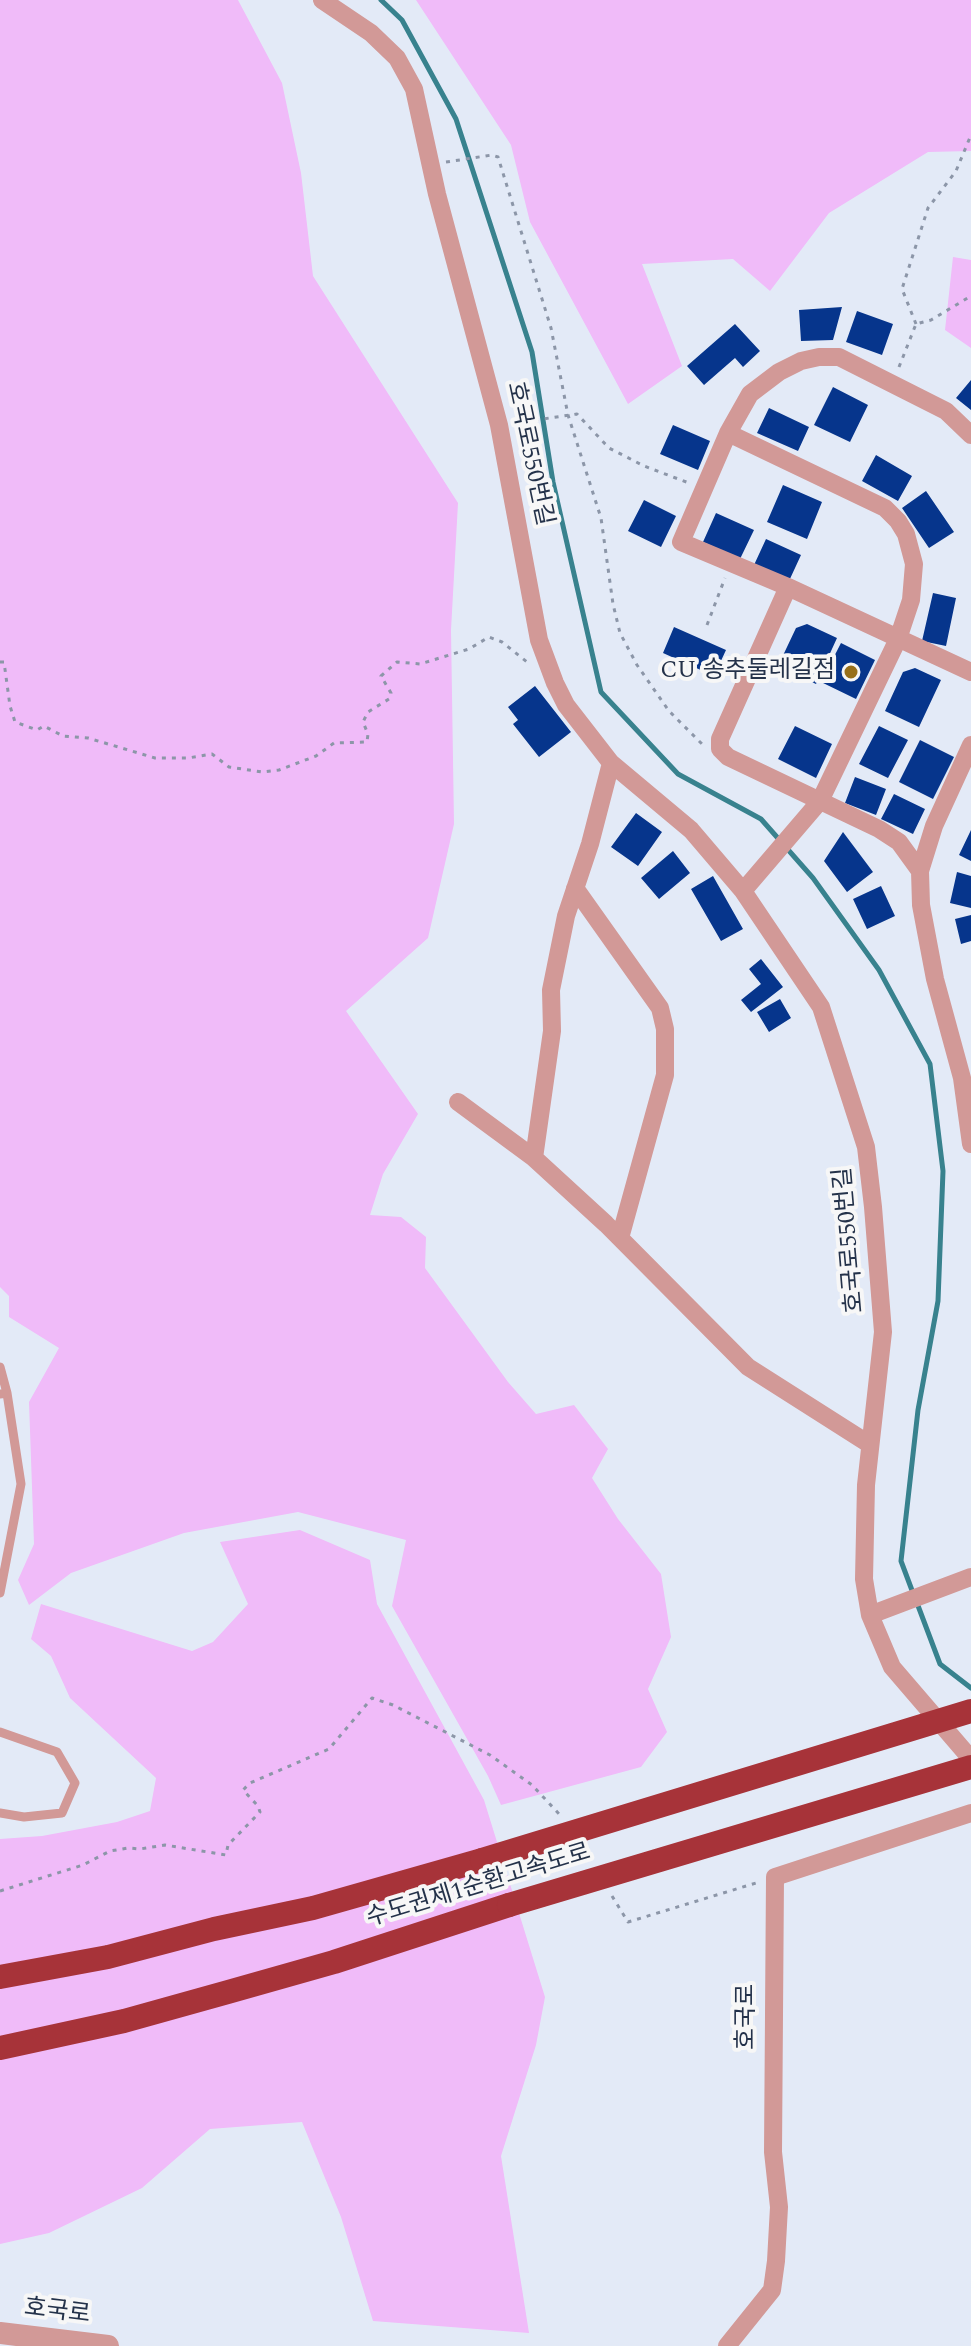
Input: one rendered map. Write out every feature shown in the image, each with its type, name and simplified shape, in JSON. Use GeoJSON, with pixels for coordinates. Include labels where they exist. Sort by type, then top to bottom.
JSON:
{"type":"FeatureCollection","features":[{"type":"Feature","properties":{"kind":"highway","name":"수도권제1순환고속도로"},"geometry":{"type":"LineString","coordinates":[[0,1977],[108,1957],[214,1929],[313,1908],[482,1860],[971,1711]]}},
{"type":"Feature","properties":{"kind":"highway","name":"수도권제1순환고속도로"},"geometry":{"type":"LineString","coordinates":[[0,2048],[124,2021],[334,1962],[509,1905],[971,1767]]}},
{"type":"Feature","properties":{"kind":"street","name":"호국로550번길"},"geometry":{"type":"LineString","coordinates":[[322,0],[349,16],[397,58],[414,89],[437,194],[499,425],[539,640],[555,683],[573,714],[611,763],[749,884],[821,1007],[866,1147],[883,1332],[869,1444],[864,1579],[870,1615],[892,1667],[971,1759]]}},
{"type":"Feature","properties":{"kind":"street"},"geometry":{"type":"LineString","coordinates":[[971,435],[946,411],[839,357],[801,361],[779,372],[750,394],[728,433],[681,542],[788,587],[971,672]]}},
{"type":"Feature","properties":{"kind":"street"},"geometry":{"type":"LineString","coordinates":[[728,433],[869,499],[898,521],[906,534],[914,564],[911,600],[898,639],[814,808],[749,884]]}},
{"type":"Feature","properties":{"kind":"street"},"geometry":{"type":"LineString","coordinates":[[788,587],[720,739],[720,749],[733,761],[814,808],[879,829],[899,842],[920,871]]}},
{"type":"Feature","properties":{"kind":"street"},"geometry":{"type":"LineString","coordinates":[[971,745],[934,826],[920,871],[921,905],[935,979],[962,1078],[971,1144]]}},
{"type":"Feature","properties":{"kind":"street"},"geometry":{"type":"LineString","coordinates":[[534,1158],[552,1031],[551,990],[575,888],[611,763]]}},
{"type":"Feature","properties":{"kind":"street"},"geometry":{"type":"LineString","coordinates":[[575,888],[660,1008],[665,1029],[665,1075],[620,1238]]}},
{"type":"Feature","properties":{"kind":"street"},"geometry":{"type":"LineString","coordinates":[[458,1102],[534,1158],[620,1238],[748,1367],[869,1444]]}},
{"type":"Feature","properties":{"kind":"street"},"geometry":{"type":"LineString","coordinates":[[870,1615],[971,1577]]}},
{"type":"Feature","properties":{"kind":"street","name":"호국로"},"geometry":{"type":"LineString","coordinates":[[727,2346],[772,2290],[776,2261],[779,2207],[773,2152],[775,1877],[971,1813]]}},
{"type":"Feature","properties":{"kind":"street","name":"호국로"},"geometry":{"type":"LineString","coordinates":[[0,2333],[108,2346]]}},
{"type":"Feature","properties":{"kind":"lane"},"geometry":{"type":"LineString","coordinates":[[0,1367],[21,1484],[0,1593]]}},
{"type":"Feature","properties":{"kind":"lane"},"geometry":{"type":"LineString","coordinates":[[0,1732],[57,1752],[75,1783],[62,1813],[24,1817],[0,1813]]}},
{"type":"Feature","properties":{"kind":"path"},"geometry":{"type":"LineString","coordinates":[[893,383],[916,324],[902,289],[905,279],[928,208],[956,171],[971,135]]}},
{"type":"Feature","properties":{"kind":"path"},"geometry":{"type":"LineString","coordinates":[[440,163],[492,155],[498,157],[551,328],[568,415],[601,518],[620,633],[637,665],[669,711],[703,745],[711,750],[720,749]]}},
{"type":"Feature","properties":{"kind":"path"},"geometry":{"type":"LineString","coordinates":[[916,324],[931,320],[971,296]]}},
{"type":"Feature","properties":{"kind":"path"},"geometry":{"type":"LineString","coordinates":[[499,425],[577,414],[609,448],[644,466],[704,488]]}},
{"type":"Feature","properties":{"kind":"path"},"geometry":{"type":"LineString","coordinates":[[707,625],[731,564]]}},
{"type":"Feature","properties":{"kind":"path"},"geometry":{"type":"LineString","coordinates":[[0,662],[4,662],[15,722],[37,730],[44,726],[63,736],[88,738],[155,758],[212,754],[229,767],[262,772],[279,770],[316,756],[334,743],[367,742],[368,734],[363,722],[368,712],[389,699],[391,693],[381,676],[397,662],[420,664],[469,649],[489,637],[502,642],[524,658],[537,674],[555,683]]}},
{"type":"Feature","properties":{"kind":"path"},"geometry":{"type":"LineString","coordinates":[[0,1891],[83,1865],[119,1849],[165,1845],[226,1855],[228,1845],[260,1812],[243,1790],[250,1783],[329,1749],[372,1698]]}},
{"type":"Feature","properties":{"kind":"shaded area"},"geometry":{"type":"Polygon","coordinates":[[[0,0],[238,0],[282,83],[301,173],[313,276],[458,503],[451,630],[454,824],[428,938],[346,1011],[418,1114],[383,1174],[370,1215],[401,1217],[426,1237],[425,1268],[508,1382],[536,1414],[574,1405],[608,1449],[592,1478],[618,1519],[661,1574],[671,1637],[648,1689],[667,1732],[641,1767],[501,1805],[488,1776],[392,1606],[406,1540],[298,1512],[184,1533],[71,1573],[29,1605],[18,1580],[34,1544],[29,1402],[59,1348],[9,1317],[9,1296],[0,1287],[0,0]]]}},
{"type":"Feature","properties":{"kind":"shaded area"},"geometry":{"type":"Polygon","coordinates":[[[416,0],[971,0],[971,151],[928,152],[829,213],[770,291],[733,259],[642,264],[682,366],[628,404],[530,222],[511,145],[416,0]]]}},
{"type":"Feature","properties":{"kind":"shaded area"},"geometry":{"type":"Polygon","coordinates":[[[953,257],[971,260],[971,348],[945,330],[953,257]]]}},
{"type":"Feature","properties":{"kind":"shaded area"},"geometry":{"type":"Polygon","coordinates":[[[300,1530],[370,1560],[377,1604],[484,1800],[545,1997],[536,2045],[501,2156],[529,2333],[373,2321],[341,2217],[302,2122],[210,2129],[142,2188],[49,2233],[0,2244],[0,1839],[42,1836],[117,1822],[150,1811],[156,1778],[70,1698],[51,1656],[31,1639],[41,1604],[192,1651],[213,1642],[248,1604],[220,1542],[300,1530]]]}},
{"type":"Feature","properties":{"kind":"building"},"geometry":{"type":"Polygon","coordinates":[[[842,307],[833,340],[801,341],[799,310],[842,307]]]}},
{"type":"Feature","properties":{"kind":"building"},"geometry":{"type":"Polygon","coordinates":[[[857,311],[893,324],[882,355],[846,342],[857,311]]]}},
{"type":"Feature","properties":{"kind":"building"},"geometry":{"type":"Polygon","coordinates":[[[735,324],[760,351],[743,367],[735,358],[704,385],[687,366],[735,324]]]}},
{"type":"Feature","properties":{"kind":"building"},"geometry":{"type":"Polygon","coordinates":[[[971,380],[971,410],[956,398],[971,380]]]}},
{"type":"Feature","properties":{"kind":"building"},"geometry":{"type":"Polygon","coordinates":[[[833,387],[868,405],[850,442],[814,425],[833,387]]]}},
{"type":"Feature","properties":{"kind":"building"},"geometry":{"type":"Polygon","coordinates":[[[769,408],[809,427],[798,451],[757,433],[769,408]]]}},
{"type":"Feature","properties":{"kind":"building"},"geometry":{"type":"Polygon","coordinates":[[[673,425],[710,441],[698,470],[660,454],[673,425]]]}},
{"type":"Feature","properties":{"kind":"building"},"geometry":{"type":"Polygon","coordinates":[[[876,455],[912,476],[898,501],[862,481],[876,455]]]}},
{"type":"Feature","properties":{"kind":"building"},"geometry":{"type":"Polygon","coordinates":[[[783,485],[822,502],[807,539],[767,522],[783,485]]]}},
{"type":"Feature","properties":{"kind":"building"},"geometry":{"type":"Polygon","coordinates":[[[926,491],[954,532],[929,548],[902,508],[926,491]]]}},
{"type":"Feature","properties":{"kind":"building"},"geometry":{"type":"Polygon","coordinates":[[[644,500],[676,516],[661,547],[628,531],[644,500]]]}},
{"type":"Feature","properties":{"kind":"building"},"geometry":{"type":"Polygon","coordinates":[[[716,513],[754,530],[740,559],[703,542],[716,513]]]}},
{"type":"Feature","properties":{"kind":"building"},"geometry":{"type":"Polygon","coordinates":[[[766,539],[801,555],[789,581],[754,565],[766,539]]]}},
{"type":"Feature","properties":{"kind":"building"},"geometry":{"type":"Polygon","coordinates":[[[933,593],[956,598],[946,646],[922,641],[933,593]]]}},
{"type":"Feature","properties":{"kind":"building"},"geometry":{"type":"Polygon","coordinates":[[[807,624],[837,638],[816,684],[778,666],[796,628],[807,624]]]}},
{"type":"Feature","properties":{"kind":"building"},"geometry":{"type":"Polygon","coordinates":[[[674,627],[726,650],[714,676],[663,653],[674,627]]]}},
{"type":"Feature","properties":{"kind":"building"},"geometry":{"type":"Polygon","coordinates":[[[841,643],[875,660],[856,699],[821,682],[841,643]]]}},
{"type":"Feature","properties":{"kind":"building"},"geometry":{"type":"Polygon","coordinates":[[[915,668],[941,680],[919,727],[885,711],[903,672],[915,668]]]}},
{"type":"Feature","properties":{"kind":"building"},"geometry":{"type":"Polygon","coordinates":[[[535,686],[571,732],[539,757],[513,724],[518,720],[508,707],[535,686]]]}},
{"type":"Feature","properties":{"kind":"building"},"geometry":{"type":"Polygon","coordinates":[[[795,726],[832,744],[816,778],[778,759],[795,726]]]}},
{"type":"Feature","properties":{"kind":"building"},"geometry":{"type":"Polygon","coordinates":[[[879,726],[908,740],[888,778],[859,764],[879,726]]]}},
{"type":"Feature","properties":{"kind":"building"},"geometry":{"type":"Polygon","coordinates":[[[920,740],[954,757],[933,799],[899,782],[920,740]]]}},
{"type":"Feature","properties":{"kind":"building"},"geometry":{"type":"Polygon","coordinates":[[[855,777],[886,789],[876,815],[845,803],[855,777]]]}},
{"type":"Feature","properties":{"kind":"building"},"geometry":{"type":"Polygon","coordinates":[[[894,794],[925,809],[913,834],[881,819],[894,794]]]}},
{"type":"Feature","properties":{"kind":"building"},"geometry":{"type":"Polygon","coordinates":[[[636,813],[662,832],[638,866],[611,847],[636,813]]]}},
{"type":"Feature","properties":{"kind":"building"},"geometry":{"type":"Polygon","coordinates":[[[971,830],[971,861],[959,855],[971,830]]]}},
{"type":"Feature","properties":{"kind":"building"},"geometry":{"type":"Polygon","coordinates":[[[843,832],[873,872],[847,892],[824,861],[843,832]]]}},
{"type":"Feature","properties":{"kind":"building"},"geometry":{"type":"Polygon","coordinates":[[[673,851],[690,873],[659,899],[641,878],[673,851]]]}},
{"type":"Feature","properties":{"kind":"building"},"geometry":{"type":"Polygon","coordinates":[[[957,872],[971,876],[971,908],[950,903],[957,872]]]}},
{"type":"Feature","properties":{"kind":"building"},"geometry":{"type":"Polygon","coordinates":[[[713,876],[743,929],[721,941],[691,889],[713,876]]]}},
{"type":"Feature","properties":{"kind":"building"},"geometry":{"type":"Polygon","coordinates":[[[881,886],[895,916],[867,929],[853,899],[881,886]]]}},
{"type":"Feature","properties":{"kind":"building"},"geometry":{"type":"Polygon","coordinates":[[[971,915],[971,941],[961,944],[955,919],[971,915]]]}},
{"type":"Feature","properties":{"kind":"building"},"geometry":{"type":"Polygon","coordinates":[[[761,959],[783,987],[751,1012],[741,1000],[761,984],[749,969],[761,959]]]}},
{"type":"Feature","properties":{"kind":"building"},"geometry":{"type":"Polygon","coordinates":[[[780,999],[791,1018],[769,1032],[757,1012],[780,999]]]}},
{"type":"Feature","properties":{"kind":"waterway"},"geometry":{"type":"LineString","coordinates":[[381,0],[402,20],[456,119],[532,352],[553,482],[601,692],[678,774],[761,819],[813,878],[879,970],[930,1064],[943,1171],[938,1301],[918,1410],[901,1561],[913,1593]]}},
{"type":"Feature","properties":{"kind":"waterway"},"geometry":{"type":"LineString","coordinates":[[917,1603],[940,1664],[971,1688]]}},
{"type":"Feature","properties":{"kind":"place","name":"CU 송추둘레길점"},"geometry":{"type":"Point","coordinates":[851,672]}}]}
